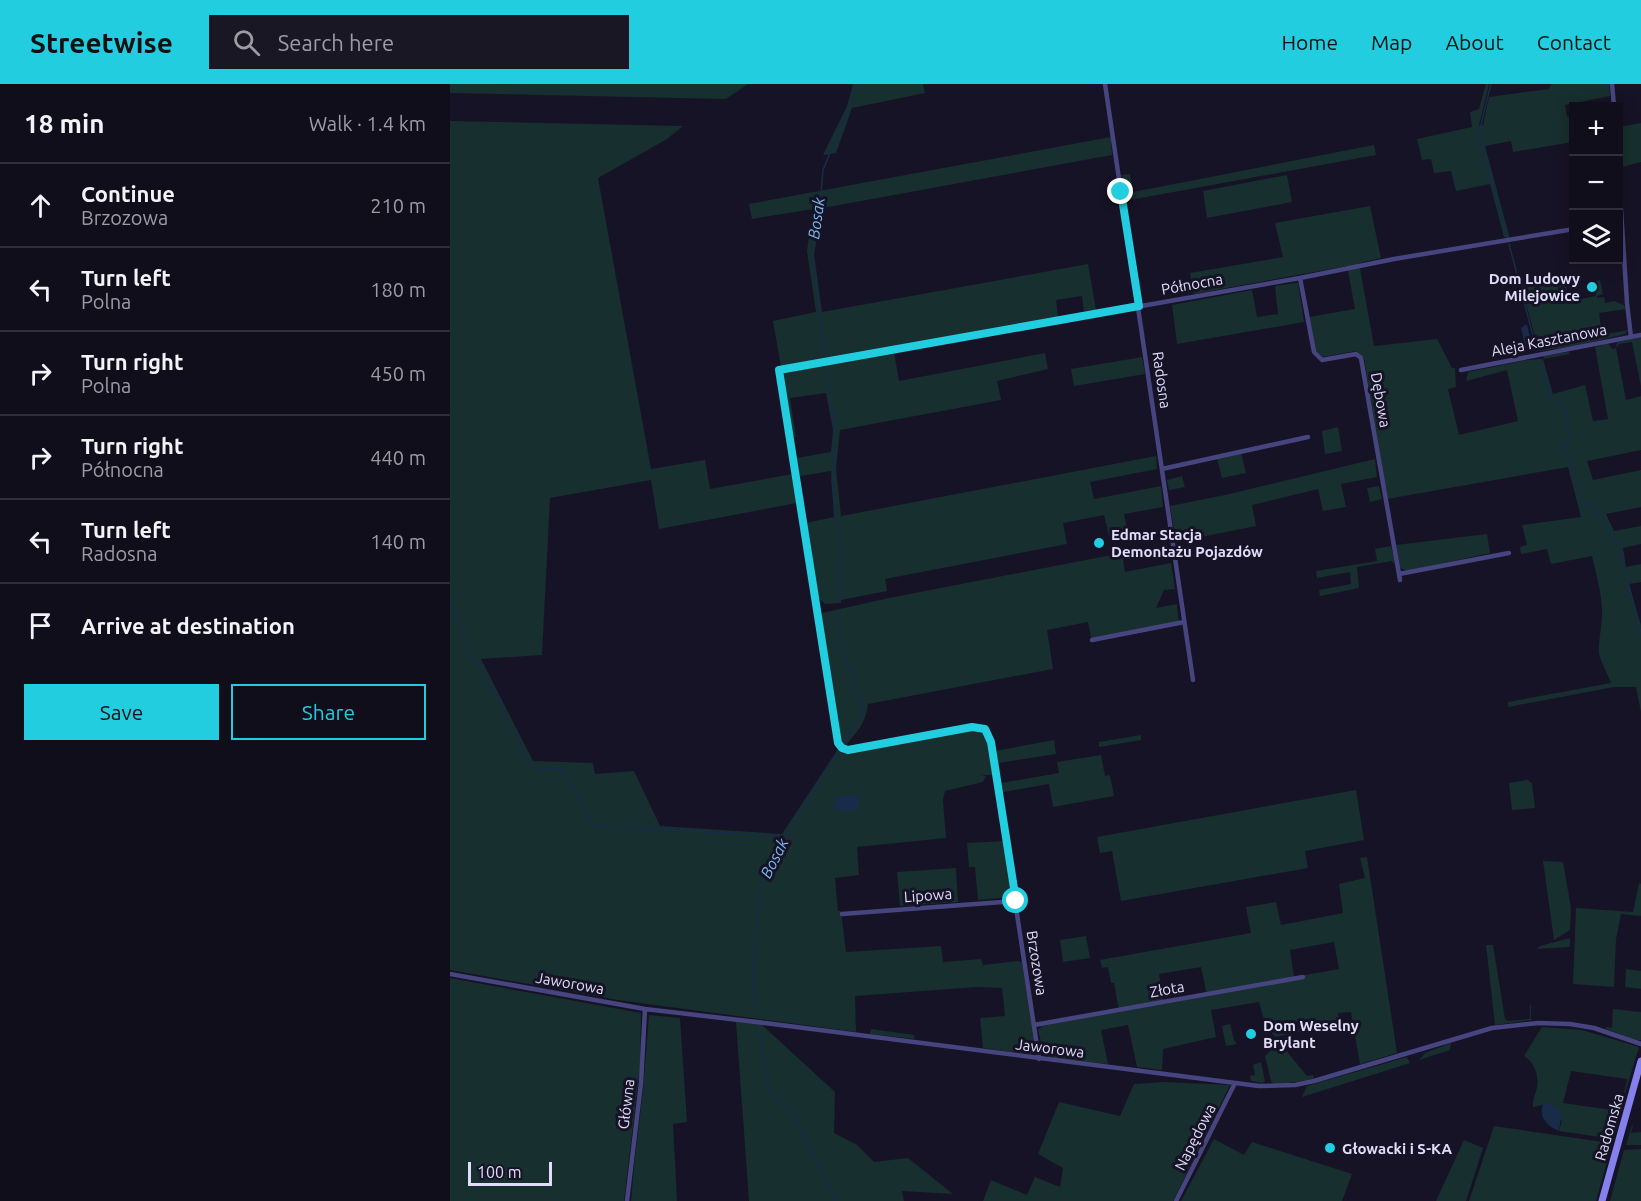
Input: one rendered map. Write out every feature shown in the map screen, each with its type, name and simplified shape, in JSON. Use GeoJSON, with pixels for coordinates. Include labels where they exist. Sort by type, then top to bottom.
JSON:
{"type":"FeatureCollection","features":[{"type":"Feature","properties":{"kind":"main road","name":"Radomska"},"geometry":{"type":"LineString","coordinates":[[1602,1201],[1641,1061]]}},
{"type":"Feature","properties":{"kind":"street","name":"Radosna"},"geometry":{"type":"LineString","coordinates":[[1105,84],[1193,680]]}},
{"type":"Feature","properties":{"kind":"street"},"geometry":{"type":"LineString","coordinates":[[1612,84],[1614,102]]}},
{"type":"Feature","properties":{"kind":"street","name":"Północna"},"geometry":{"type":"LineString","coordinates":[[985,729],[972,727],[848,750],[842,748],[838,743],[779,370],[1300,278],[1394,259],[1569,231]]}},
{"type":"Feature","properties":{"kind":"street"},"geometry":{"type":"LineString","coordinates":[[1623,248],[1631,336]]}},
{"type":"Feature","properties":{"kind":"street","name":"Dębowa"},"geometry":{"type":"LineString","coordinates":[[1300,278],[1314,352],[1322,360],[1356,354],[1361,358],[1399,577],[1509,553]]}},
{"type":"Feature","properties":{"kind":"street","name":"Aleja Kasztanowa"},"geometry":{"type":"LineString","coordinates":[[1461,370],[1641,334]]}},
{"type":"Feature","properties":{"kind":"street"},"geometry":{"type":"LineString","coordinates":[[1162,469],[1308,437]]}},
{"type":"Feature","properties":{"kind":"street"},"geometry":{"type":"LineString","coordinates":[[1092,640],[1184,622]]}},
{"type":"Feature","properties":{"kind":"street","name":"Brzozowa"},"geometry":{"type":"LineString","coordinates":[[985,729],[991,742],[1039,1059]]}},
{"type":"Feature","properties":{"kind":"street","name":"Lipowa"},"geometry":{"type":"LineString","coordinates":[[842,914],[1016,901]]}},
{"type":"Feature","properties":{"kind":"street","name":"Jaworowa"},"geometry":{"type":"LineString","coordinates":[[450,974],[645,1009],[1235,1083],[1277,1086],[1304,1083],[1431,1047],[1477,1031],[1524,1024],[1570,1023],[1594,1028],[1641,1044]]}},
{"type":"Feature","properties":{"kind":"street","name":"Złota"},"geometry":{"type":"LineString","coordinates":[[1034,1025],[1303,978]]}},
{"type":"Feature","properties":{"kind":"street","name":"Główna"},"geometry":{"type":"LineString","coordinates":[[627,1201],[641,1083],[645,1009]]}},
{"type":"Feature","properties":{"kind":"street","name":"Napędowa"},"geometry":{"type":"LineString","coordinates":[[1176,1201],[1235,1083]]}},
{"type":"Feature","properties":{"kind":"green space"},"geometry":{"type":"Polygon","coordinates":[[[450,84],[748,84],[726,99],[450,93],[450,84]]]}},
{"type":"Feature","properties":{"kind":"green space"},"geometry":{"type":"Polygon","coordinates":[[[853,84],[923,84],[925,93],[852,108],[836,153],[823,155],[847,106],[853,84]]]}},
{"type":"Feature","properties":{"kind":"green space"},"geometry":{"type":"Polygon","coordinates":[[[1486,84],[1489,84],[1479,126],[1483,125],[1489,97],[1549,89],[1551,84],[1609,84],[1610,96],[1569,102],[1565,105],[1567,117],[1569,117],[1569,143],[1513,152],[1511,141],[1485,146],[1510,239],[1504,237],[1490,184],[1456,191],[1451,171],[1434,173],[1431,159],[1422,160],[1417,139],[1472,127],[1470,112],[1479,109],[1486,84]]]}},
{"type":"Feature","properties":{"kind":"green space"},"geometry":{"type":"Polygon","coordinates":[[[450,121],[683,126],[667,139],[598,178],[651,469],[705,460],[710,489],[793,474],[797,503],[659,529],[651,480],[550,498],[542,655],[481,659],[533,761],[593,763],[595,774],[634,771],[660,826],[782,834],[838,749],[844,751],[971,729],[983,732],[989,744],[994,775],[981,775],[986,776],[983,782],[945,791],[943,800],[946,838],[857,847],[859,875],[835,878],[838,911],[841,911],[846,952],[941,946],[943,962],[981,959],[983,965],[1019,961],[1022,963],[1036,1049],[1032,1055],[983,1048],[980,1018],[1005,1016],[1002,988],[977,987],[855,996],[856,1032],[618,1000],[450,970],[450,121]]]}},
{"type":"Feature","properties":{"kind":"green space"},"geometry":{"type":"Polygon","coordinates":[[[1641,123],[1641,162],[1623,167],[1623,156],[1623,126],[1641,123]]]}},
{"type":"Feature","properties":{"kind":"green space"},"geometry":{"type":"Polygon","coordinates":[[[1111,137],[1112,155],[823,208],[814,254],[822,312],[1088,264],[1096,310],[1084,311],[1082,296],[1056,300],[1058,317],[781,367],[773,321],[816,312],[807,251],[813,209],[752,219],[749,204],[1111,137]]]}},
{"type":"Feature","properties":{"kind":"green space"},"geometry":{"type":"Polygon","coordinates":[[[1374,145],[1376,155],[1125,202],[1121,175],[1130,174],[1133,192],[1374,145]]]}},
{"type":"Feature","properties":{"kind":"green space"},"geometry":{"type":"Polygon","coordinates":[[[1287,175],[1292,202],[1207,218],[1203,191],[1287,175]]]}},
{"type":"Feature","properties":{"kind":"green space"},"geometry":{"type":"Polygon","coordinates":[[[1370,206],[1381,258],[1359,263],[1374,346],[1437,339],[1452,368],[1455,368],[1456,387],[1448,389],[1459,435],[1518,421],[1507,370],[1466,381],[1468,372],[1527,360],[1543,359],[1553,394],[1585,385],[1593,421],[1608,419],[1595,347],[1608,343],[1612,349],[1616,348],[1626,400],[1641,396],[1641,450],[1587,461],[1593,480],[1641,470],[1641,507],[1606,514],[1614,531],[1641,526],[1641,544],[1623,548],[1626,567],[1641,564],[1641,582],[1629,584],[1641,625],[1641,712],[1636,687],[1614,687],[1508,707],[1508,702],[1611,683],[1599,653],[1602,608],[1592,556],[1551,564],[1547,549],[1521,554],[1520,547],[1527,545],[1522,525],[1581,517],[1568,467],[1387,499],[1364,358],[1356,351],[1322,357],[1315,350],[1309,317],[1355,309],[1347,266],[1194,294],[1190,273],[1283,257],[1275,223],[1370,206]]]}},
{"type":"Feature","properties":{"kind":"green space"},"geometry":{"type":"Polygon","coordinates":[[[1556,277],[1561,303],[1596,296],[1594,282],[1600,280],[1603,294],[1597,298],[1604,297],[1605,303],[1614,301],[1624,305],[1626,309],[1599,313],[1602,335],[1628,330],[1625,334],[1576,346],[1539,351],[1521,285],[1556,277]]]}},
{"type":"Feature","properties":{"kind":"green space"},"geometry":{"type":"Polygon","coordinates":[[[1572,277],[1574,284],[1566,286],[1568,299],[1562,300],[1558,280],[1572,277]]]}},
{"type":"Feature","properties":{"kind":"green space"},"geometry":{"type":"Polygon","coordinates":[[[1298,283],[1304,322],[1177,344],[1172,305],[1252,290],[1257,317],[1278,314],[1275,286],[1298,283]]]}},
{"type":"Feature","properties":{"kind":"green space"},"geometry":{"type":"Polygon","coordinates":[[[1641,337],[1641,386],[1632,342],[1619,344],[1616,348],[1617,342],[1641,337]]]}},
{"type":"Feature","properties":{"kind":"green space"},"geometry":{"type":"Polygon","coordinates":[[[894,352],[899,381],[1045,353],[1048,369],[997,381],[1001,400],[840,430],[836,469],[841,516],[1156,456],[1157,469],[1090,482],[1094,499],[1161,486],[1163,507],[1124,514],[1128,533],[1109,536],[1104,515],[1063,523],[1067,544],[885,579],[887,591],[841,600],[841,603],[825,604],[818,598],[816,592],[806,523],[834,517],[831,471],[800,476],[797,458],[831,452],[833,430],[826,393],[790,398],[796,437],[792,438],[782,374],[787,371],[894,352]]]}},
{"type":"Feature","properties":{"kind":"green space"},"geometry":{"type":"Polygon","coordinates":[[[1568,352],[1570,354],[1543,359],[1544,356],[1568,352]]]}},
{"type":"Feature","properties":{"kind":"green space"},"geometry":{"type":"Polygon","coordinates":[[[1142,357],[1145,374],[1074,386],[1071,369],[1142,357]]]}},
{"type":"Feature","properties":{"kind":"green space"},"geometry":{"type":"Polygon","coordinates":[[[1338,427],[1342,451],[1325,454],[1322,431],[1338,427]]]}},
{"type":"Feature","properties":{"kind":"green space"},"geometry":{"type":"Polygon","coordinates":[[[1241,453],[1246,473],[1222,478],[1217,459],[1241,453]]]}},
{"type":"Feature","properties":{"kind":"green space"},"geometry":{"type":"Polygon","coordinates":[[[1375,459],[1377,477],[1341,484],[1346,507],[1323,511],[1318,489],[1252,505],[1256,526],[1176,542],[1170,506],[1375,459]]]}},
{"type":"Feature","properties":{"kind":"green space"},"geometry":{"type":"Polygon","coordinates":[[[1182,476],[1185,487],[1169,490],[1167,480],[1182,476]]]}},
{"type":"Feature","properties":{"kind":"green space"},"geometry":{"type":"Polygon","coordinates":[[[1379,486],[1382,499],[1370,502],[1367,488],[1379,486]]]}},
{"type":"Feature","properties":{"kind":"green space"},"geometry":{"type":"Polygon","coordinates":[[[1487,534],[1490,553],[1408,571],[1400,568],[1396,545],[1487,534]]]}},
{"type":"Feature","properties":{"kind":"green space"},"geometry":{"type":"Polygon","coordinates":[[[1391,546],[1395,561],[1393,564],[1392,561],[1357,567],[1359,588],[1320,596],[1319,590],[1351,584],[1350,572],[1317,578],[1316,571],[1377,561],[1375,549],[1391,546]]]}},
{"type":"Feature","properties":{"kind":"green space"},"geometry":{"type":"Polygon","coordinates":[[[1122,553],[1125,572],[1171,563],[1175,589],[1164,590],[1156,608],[1177,604],[1179,625],[1092,642],[1088,622],[1047,630],[1053,669],[868,704],[860,727],[845,746],[841,744],[822,613],[1122,553]]]}},
{"type":"Feature","properties":{"kind":"green space"},"geometry":{"type":"Polygon","coordinates":[[[1141,735],[1141,740],[1099,747],[1099,742],[1141,735]]]}},
{"type":"Feature","properties":{"kind":"green space"},"geometry":{"type":"Polygon","coordinates":[[[1054,740],[1056,754],[999,763],[1001,783],[1059,773],[1057,762],[1101,755],[1105,776],[1110,775],[1114,796],[1053,807],[1049,784],[1003,792],[1000,787],[995,760],[998,758],[995,751],[1054,740]]]}},
{"type":"Feature","properties":{"kind":"green space"},"geometry":{"type":"Polygon","coordinates":[[[1527,780],[1532,783],[1535,808],[1512,810],[1509,783],[1527,780]]]}},
{"type":"Feature","properties":{"kind":"green space"},"geometry":{"type":"Polygon","coordinates":[[[1356,790],[1364,840],[1305,851],[1308,868],[1121,901],[1112,851],[1100,853],[1097,837],[1356,790]]]}},
{"type":"Feature","properties":{"kind":"green space"},"geometry":{"type":"Polygon","coordinates":[[[1004,841],[1011,897],[978,900],[975,867],[969,867],[967,843],[1004,841]]]}},
{"type":"Feature","properties":{"kind":"green space"},"geometry":{"type":"Polygon","coordinates":[[[1367,857],[1397,1053],[1360,1064],[1351,1012],[1338,1013],[1340,1024],[1275,1037],[1265,1024],[1259,1002],[1211,1010],[1216,1037],[1163,1049],[1162,1070],[1137,1067],[1128,1025],[1101,1030],[1108,1064],[1051,1058],[1044,1054],[1038,1030],[1042,1026],[1119,1011],[1114,983],[1111,983],[1108,967],[1102,968],[1100,960],[1251,933],[1246,907],[1276,902],[1281,925],[1343,913],[1339,884],[1365,878],[1360,858],[1367,857]],[[1334,942],[1290,950],[1294,977],[1339,969],[1334,942]],[[1201,967],[1159,974],[1164,1004],[1207,996],[1201,967]]]}},
{"type":"Feature","properties":{"kind":"green space"},"geometry":{"type":"Polygon","coordinates":[[[1543,861],[1563,862],[1571,908],[1570,930],[1554,940],[1543,861]]]}},
{"type":"Feature","properties":{"kind":"green space"},"geometry":{"type":"Polygon","coordinates":[[[956,868],[958,902],[900,906],[897,872],[956,868]]]}},
{"type":"Feature","properties":{"kind":"green space"},"geometry":{"type":"Polygon","coordinates":[[[1639,883],[1641,884],[1641,916],[1621,914],[1616,939],[1614,987],[1573,984],[1576,908],[1633,912],[1639,883]]]}},
{"type":"Feature","properties":{"kind":"green space"},"geometry":{"type":"Polygon","coordinates":[[[1086,936],[1090,958],[1063,962],[1060,940],[1086,936]]]}},
{"type":"Feature","properties":{"kind":"green space"},"geometry":{"type":"Polygon","coordinates":[[[1570,938],[1570,947],[1536,949],[1540,946],[1570,938]]]}},
{"type":"Feature","properties":{"kind":"green space"},"geometry":{"type":"Polygon","coordinates":[[[1486,945],[1493,945],[1505,1019],[1508,1021],[1529,1019],[1531,1005],[1531,1020],[1495,1025],[1486,945]]]}},
{"type":"Feature","properties":{"kind":"green space"},"geometry":{"type":"Polygon","coordinates":[[[1626,969],[1641,971],[1641,989],[1625,987],[1626,969]]]}},
{"type":"Feature","properties":{"kind":"green space"},"geometry":{"type":"Polygon","coordinates":[[[450,978],[641,1013],[640,1066],[624,1201],[450,1201],[450,978]]]}},
{"type":"Feature","properties":{"kind":"green space"},"geometry":{"type":"Polygon","coordinates":[[[1613,1009],[1641,1012],[1641,1040],[1606,1029],[1606,1027],[1612,1028],[1613,1009]]]}},
{"type":"Feature","properties":{"kind":"green space"},"geometry":{"type":"Polygon","coordinates":[[[649,1015],[680,1018],[687,1122],[673,1124],[677,1201],[631,1201],[649,1015]]]}},
{"type":"Feature","properties":{"kind":"green space"},"geometry":{"type":"Polygon","coordinates":[[[736,1022],[762,1025],[835,1092],[834,1133],[857,1145],[874,1162],[908,1158],[953,1194],[902,1191],[904,1201],[749,1201],[736,1022]]]}},
{"type":"Feature","properties":{"kind":"green space"},"geometry":{"type":"Polygon","coordinates":[[[1230,1024],[1237,1044],[1226,1046],[1222,1026],[1230,1024]]]}},
{"type":"Feature","properties":{"kind":"green space"},"geometry":{"type":"Polygon","coordinates":[[[1542,1027],[1582,1030],[1639,1047],[1625,1093],[1627,1079],[1571,1071],[1563,1103],[1619,1111],[1622,1099],[1624,1100],[1613,1139],[1559,1131],[1562,1121],[1548,1104],[1533,1107],[1537,1078],[1533,1065],[1524,1056],[1542,1027]]]}},
{"type":"Feature","properties":{"kind":"green space"},"geometry":{"type":"Polygon","coordinates":[[[871,1029],[914,1035],[915,1039],[870,1034],[871,1029]]]}},
{"type":"Feature","properties":{"kind":"green space"},"geometry":{"type":"Polygon","coordinates":[[[1279,1042],[1307,1076],[1313,1075],[1314,1079],[1275,1085],[1271,1081],[1265,1056],[1279,1042]]]}},
{"type":"Feature","properties":{"kind":"green space"},"geometry":{"type":"Polygon","coordinates":[[[1451,1043],[1450,1050],[1419,1060],[1425,1053],[1451,1043]]]}},
{"type":"Feature","properties":{"kind":"green space"},"geometry":{"type":"Polygon","coordinates":[[[1407,1057],[1410,1063],[1302,1097],[1307,1086],[1407,1057]]]}},
{"type":"Feature","properties":{"kind":"green space"},"geometry":{"type":"Polygon","coordinates":[[[1261,1062],[1265,1081],[1262,1083],[1251,1081],[1250,1076],[1255,1075],[1253,1065],[1261,1062]]]}},
{"type":"Feature","properties":{"kind":"green space"},"geometry":{"type":"Polygon","coordinates":[[[1163,1082],[1230,1085],[1173,1201],[983,1201],[991,1180],[1027,1195],[1035,1177],[1060,1187],[1063,1168],[1038,1154],[1059,1102],[1120,1116],[1134,1084],[1163,1082]]]}},
{"type":"Feature","properties":{"kind":"green space"},"geometry":{"type":"Polygon","coordinates":[[[1632,1125],[1631,1133],[1641,1132],[1641,1145],[1626,1145],[1632,1125]]]}},
{"type":"Feature","properties":{"kind":"green space"},"geometry":{"type":"Polygon","coordinates":[[[1494,1126],[1610,1143],[1611,1147],[1596,1201],[1469,1201],[1494,1126]]]}},
{"type":"Feature","properties":{"kind":"green space"},"geometry":{"type":"Polygon","coordinates":[[[1214,1139],[1244,1155],[1252,1142],[1352,1174],[1342,1201],[1181,1201],[1214,1139]]]}},
{"type":"Feature","properties":{"kind":"green space"},"geometry":{"type":"Polygon","coordinates":[[[1464,1140],[1483,1148],[1466,1201],[1436,1201],[1464,1140]]]}},
{"type":"Feature","properties":{"kind":"green space"},"geometry":{"type":"Polygon","coordinates":[[[1641,1149],[1641,1201],[1610,1201],[1624,1150],[1641,1149]]]}},
{"type":"Feature","properties":{"kind":"water"},"geometry":{"type":"Polygon","coordinates":[[[1527,325],[1533,349],[1526,349],[1521,328],[1527,325]]]}},
{"type":"Feature","properties":{"kind":"water"},"geometry":{"type":"Polygon","coordinates":[[[856,795],[860,798],[858,811],[835,811],[835,797],[856,795]]]}},
{"type":"Feature","properties":{"kind":"water"},"geometry":{"type":"Polygon","coordinates":[[[1548,1103],[1562,1111],[1559,1131],[1551,1127],[1543,1117],[1543,1105],[1548,1103]]]}},
{"type":"Feature","properties":{"kind":"waterway","name":"Bosak"},"geometry":{"type":"LineString","coordinates":[[825,358],[812,254],[814,234],[820,205],[823,170],[858,84]]}},
{"type":"Feature","properties":{"kind":"waterway"},"geometry":{"type":"LineString","coordinates":[[1491,84],[1479,133],[1507,237]]}},
{"type":"Feature","properties":{"kind":"waterway"},"geometry":{"type":"LineString","coordinates":[[1509,244],[1537,351]]}},
{"type":"Feature","properties":{"kind":"waterway"},"geometry":{"type":"LineString","coordinates":[[1539,359],[1550,399],[1565,409],[1570,439],[1565,444],[1582,505],[1585,507],[1592,504],[1594,506],[1618,543],[1641,633]]}},
{"type":"Feature","properties":{"kind":"waterway","name":"Bosak"},"geometry":{"type":"LineString","coordinates":[[826,364],[835,430],[832,483],[842,558],[838,599]]}},
{"type":"Feature","properties":{"kind":"waterway"},"geometry":{"type":"LineString","coordinates":[[450,596],[470,656],[482,668],[528,763],[535,768],[564,769],[593,826],[781,836],[783,838]]}},
{"type":"Feature","properties":{"kind":"waterway","name":"Bosak"},"geometry":{"type":"LineString","coordinates":[[836,612],[839,639],[864,712],[843,744]]}},
{"type":"Feature","properties":{"kind":"waterway","name":"Bosak"},"geometry":{"type":"LineString","coordinates":[[757,1016],[753,982],[760,887],[783,838],[839,750]]}},
{"type":"Feature","properties":{"kind":"waterway","name":"Bosak"},"geometry":{"type":"LineString","coordinates":[[759,1027],[769,1091],[792,1113],[836,1201]]}},
{"type":"Feature","properties":{"kind":"place","name":"Dom Ludowy Milejowice"},"geometry":{"type":"Point","coordinates":[1592,287]}},
{"type":"Feature","properties":{"kind":"place","name":"Edmar Stacja Demontażu Pojazdów"},"geometry":{"type":"Point","coordinates":[1099,543]}},
{"type":"Feature","properties":{"kind":"place","name":"Dom Weselny Brylant"},"geometry":{"type":"Point","coordinates":[1251,1034]}},
{"type":"Feature","properties":{"kind":"place","name":"Głowacki i S-KA"},"geometry":{"type":"Point","coordinates":[1330,1148]}},
{"type":"Feature","properties":{"kind":"route"},"geometry":{"type":"LineString","coordinates":[[1016,901],[991,742],[985,729],[972,727],[848,750],[842,748],[838,743],[779,370],[1139,306],[1121,192]]}}]}
